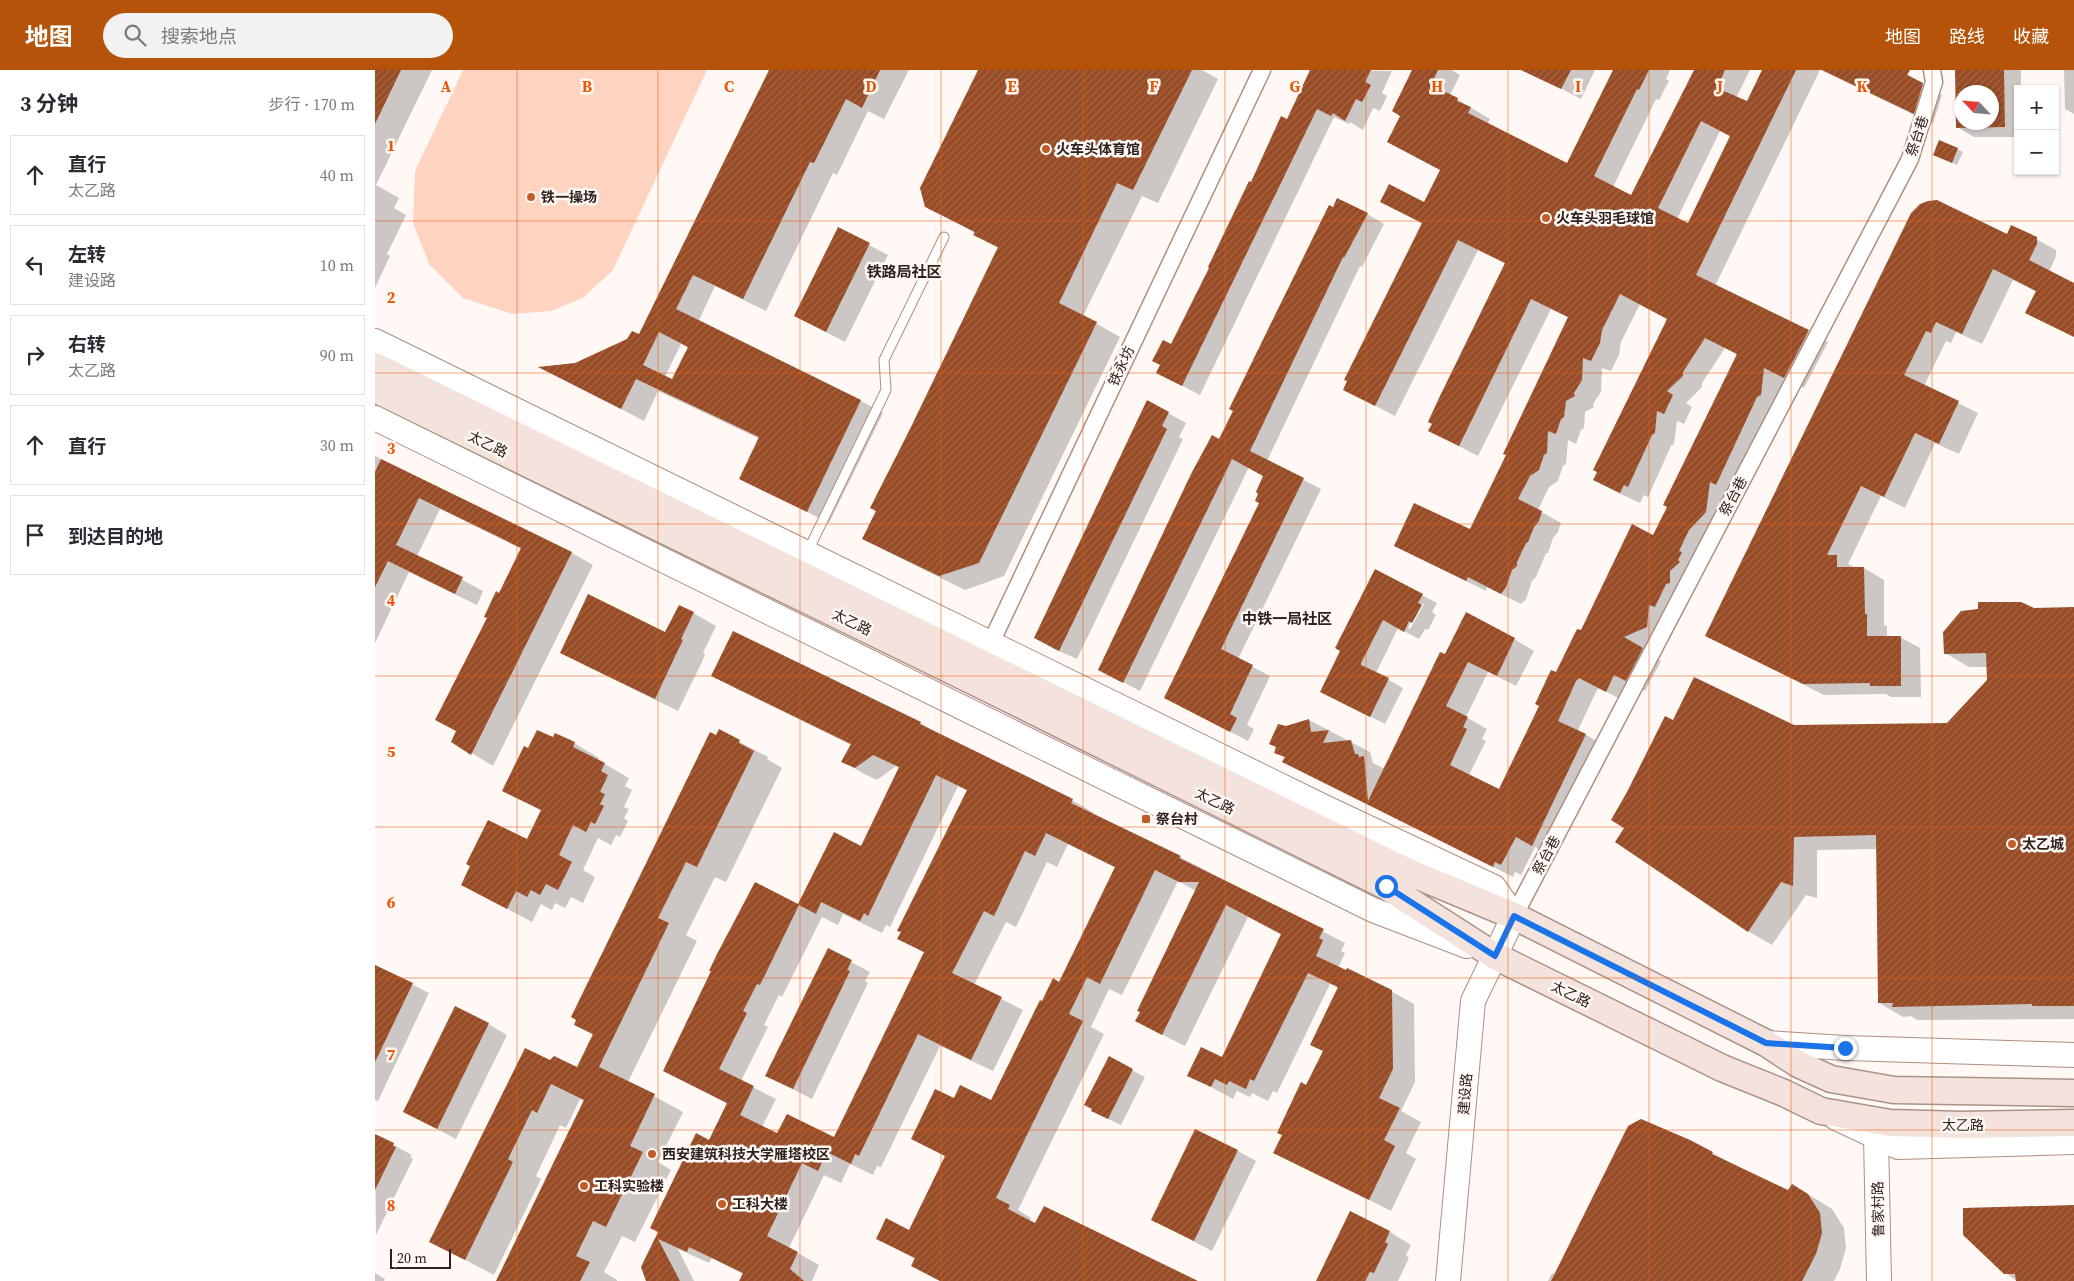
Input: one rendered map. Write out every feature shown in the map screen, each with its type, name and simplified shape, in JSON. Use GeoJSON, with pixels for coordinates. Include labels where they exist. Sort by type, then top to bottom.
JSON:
{"type":"FeatureCollection","features":[{"type":"Feature","properties":{"kind":"main road"},"geometry":{"type":"LineString","coordinates":[[375,341],[806,553],[986,653]]}},
{"type":"Feature","properties":{"kind":"main road","name":"太乙路"},"geometry":{"type":"LineString","coordinates":[[375,366],[986,653],[1406,871],[1514,916],[1766,1043],[1799,1064],[1831,1080],[1894,1090],[2074,1093]]}},
{"type":"Feature","properties":{"kind":"main road","name":"太乙路"},"geometry":{"type":"LineString","coordinates":[[375,389],[1386,886],[1495,956],[1722,1068],[1784,1093],[1821,1111],[1890,1123],[1962,1125],[2074,1123]]}},
{"type":"Feature","properties":{"kind":"main road"},"geometry":{"type":"LineString","coordinates":[[375,418],[1364,906],[1495,956]]}},
{"type":"Feature","properties":{"kind":"main road","name":"建设路"},"geometry":{"type":"LineString","coordinates":[[1448,1281],[1473,1001],[1514,916]]}},
{"type":"Feature","properties":{"kind":"main road"},"geometry":{"type":"LineString","coordinates":[[1766,1043],[1845,1048],[2074,1055]]}},
{"type":"Feature","properties":{"kind":"main road"},"geometry":{"type":"LineString","coordinates":[[1821,1111],[1898,1147],[2074,1142]]}},
{"type":"Feature","properties":{"kind":"main road","name":"鲁家村路"},"geometry":{"type":"LineString","coordinates":[[1876,1137],[1879,1281]]}},
{"type":"Feature","properties":{"kind":"street","name":"铁永坊"},"geometry":{"type":"LineString","coordinates":[[986,653],[1262,70]]}},
{"type":"Feature","properties":{"kind":"street","name":"祭台巷"},"geometry":{"type":"LineString","coordinates":[[1514,916],[1910,158],[1934,82],[1932,70]]}},
{"type":"Feature","properties":{"kind":"lane"},"geometry":{"type":"LineString","coordinates":[[806,553],[886,390],[884,360],[944,237]]}},
{"type":"Feature","properties":{"kind":"shaded area","name":"铁一操场"},"geometry":{"type":"Polygon","coordinates":[[[463,70],[707,70],[613,270],[583,298],[551,311],[512,314],[463,298],[429,264],[413,223],[415,171],[463,70]]]}},
{"type":"Feature","properties":{"kind":"building"},"geometry":{"type":"Polygon","coordinates":[[[375,70],[401,70],[375,124],[375,70]]]}},
{"type":"Feature","properties":{"kind":"building"},"geometry":{"type":"Polygon","coordinates":[[[769,70],[880,70],[862,108],[846,99],[814,163],[810,162],[743,299],[693,275],[676,309],[861,400],[807,512],[739,479],[759,437],[636,379],[621,409],[538,367],[575,363],[627,339],[632,331],[639,334],[769,70]],[[659,332],[643,365],[672,379],[688,347],[659,332]]]}},
{"type":"Feature","properties":{"kind":"building"},"geometry":{"type":"Polygon","coordinates":[[[978,70],[1192,70],[1133,190],[1117,183],[1059,303],[1097,322],[979,563],[939,576],[862,539],[876,511],[870,508],[998,247],[973,235],[975,232],[925,207],[920,188],[978,70]]]}},
{"type":"Feature","properties":{"kind":"building"},"geometry":{"type":"Polygon","coordinates":[[[1310,70],[1371,70],[1365,82],[1371,85],[1362,102],[1356,99],[1345,121],[1333,113],[1331,116],[1317,109],[1182,386],[1156,373],[1160,365],[1152,361],[1163,340],[1171,344],[1249,181],[1251,182],[1281,116],[1287,119],[1310,70]]]}},
{"type":"Feature","properties":{"kind":"building"},"geometry":{"type":"Polygon","coordinates":[[[1412,70],[1438,70],[1431,85],[1458,98],[1457,101],[1471,107],[1468,113],[1567,163],[1613,70],[1649,70],[1639,90],[1637,89],[1594,176],[1631,195],[1694,70],[1725,70],[1717,88],[1747,101],[1762,70],[1796,70],[1696,275],[1809,330],[1784,378],[1764,368],[1761,395],[1757,397],[1716,485],[1710,482],[1706,512],[1689,530],[1679,551],[1682,552],[1678,560],[1680,562],[1670,571],[1670,583],[1666,584],[1655,607],[1649,605],[1647,627],[1624,637],[1643,648],[1626,681],[1614,675],[1606,692],[1579,678],[1576,681],[1558,721],[1586,734],[1532,846],[1516,837],[1501,865],[1495,862],[1493,867],[1282,762],[1285,757],[1274,753],[1276,747],[1269,744],[1278,724],[1286,726],[1309,719],[1311,732],[1329,730],[1323,743],[1351,740],[1355,754],[1358,754],[1359,757],[1364,756],[1368,801],[1440,652],[1445,654],[1466,612],[1515,638],[1497,676],[1468,662],[1446,706],[1468,717],[1463,727],[1467,729],[1450,765],[1499,789],[1539,706],[1535,704],[1551,670],[1556,672],[1577,629],[1581,630],[1632,524],[1653,535],[1667,507],[1663,505],[1737,354],[1705,338],[1683,372],[1683,376],[1667,391],[1673,395],[1664,414],[1657,411],[1655,433],[1652,435],[1628,487],[1624,485],[1620,493],[1593,480],[1597,472],[1593,470],[1667,319],[1620,294],[1602,330],[1600,343],[1591,361],[1583,358],[1582,380],[1574,393],[1575,396],[1566,401],[1564,417],[1561,419],[1556,434],[1548,431],[1547,453],[1544,455],[1539,470],[1530,476],[1518,499],[1542,511],[1539,521],[1534,527],[1517,562],[1517,566],[1512,570],[1506,587],[1501,594],[1468,577],[1466,581],[1394,546],[1414,503],[1470,529],[1506,455],[1503,454],[1568,317],[1531,299],[1459,446],[1428,431],[1432,424],[1428,422],[1439,398],[1505,263],[1458,240],[1375,406],[1343,390],[1347,381],[1344,380],[1422,223],[1380,202],[1389,184],[1424,202],[1440,170],[1387,142],[1400,116],[1392,111],[1412,70]],[[1701,121],[1658,208],[1688,223],[1730,136],[1701,121]]]}},
{"type":"Feature","properties":{"kind":"building"},"geometry":{"type":"Polygon","coordinates":[[[1521,70],[1571,70],[1561,89],[1521,70]]]}},
{"type":"Feature","properties":{"kind":"building"},"geometry":{"type":"Polygon","coordinates":[[[1822,70],[1910,70],[1907,75],[1923,83],[1914,114],[1822,70]]]}},
{"type":"Feature","properties":{"kind":"building"},"geometry":{"type":"Polygon","coordinates":[[[1955,70],[2004,70],[2005,127],[1999,127],[1999,85],[1955,85],[1955,70]]]}},
{"type":"Feature","properties":{"kind":"building"},"geometry":{"type":"Polygon","coordinates":[[[1939,140],[1958,148],[1952,163],[1933,155],[1939,140]]]}},
{"type":"Feature","properties":{"kind":"building"},"geometry":{"type":"Polygon","coordinates":[[[1337,198],[1368,213],[1343,257],[1250,451],[1304,478],[1221,649],[1253,665],[1230,714],[1237,718],[1230,732],[1164,698],[1259,503],[1255,501],[1258,494],[1256,492],[1263,476],[1232,459],[1123,683],[1098,670],[1191,474],[1212,435],[1219,439],[1233,411],[1229,409],[1329,205],[1333,207],[1337,198]]]}},
{"type":"Feature","properties":{"kind":"building"},"geometry":{"type":"Polygon","coordinates":[[[1937,200],[2007,234],[2011,225],[2037,237],[2037,244],[2029,260],[2074,283],[2074,337],[2025,313],[2036,291],[1993,269],[1962,334],[1936,322],[1931,333],[1926,331],[1904,375],[1959,401],[1939,444],[1915,433],[1884,497],[1861,486],[1827,555],[1837,555],[1837,567],[1864,567],[1867,636],[1901,636],[1901,686],[1870,686],[1870,683],[1803,684],[1705,636],[1911,213],[1920,204],[1937,200]]]}},
{"type":"Feature","properties":{"kind":"building"},"geometry":{"type":"Polygon","coordinates":[[[838,227],[870,243],[826,332],[794,316],[838,227]]]}},
{"type":"Feature","properties":{"kind":"building"},"geometry":{"type":"Polygon","coordinates":[[[1147,400],[1169,412],[1162,426],[1167,429],[1059,651],[1034,638],[1147,400]]]}},
{"type":"Feature","properties":{"kind":"building"},"geometry":{"type":"Polygon","coordinates":[[[381,459],[572,552],[471,755],[451,742],[456,731],[435,720],[487,618],[484,617],[496,591],[499,593],[521,548],[419,498],[396,545],[463,577],[455,594],[388,561],[375,587],[375,472],[381,459]]]}},
{"type":"Feature","properties":{"kind":"building"},"geometry":{"type":"Polygon","coordinates":[[[1375,569],[1423,594],[1418,603],[1422,605],[1412,623],[1409,621],[1404,632],[1383,620],[1361,663],[1361,665],[1389,678],[1370,717],[1320,692],[1340,651],[1335,648],[1375,569]]]}},
{"type":"Feature","properties":{"kind":"building"},"geometry":{"type":"Polygon","coordinates":[[[588,594],[665,632],[679,605],[694,612],[655,699],[560,653],[588,594]]]}},
{"type":"Feature","properties":{"kind":"building"},"geometry":{"type":"Polygon","coordinates":[[[1978,602],[2021,602],[2034,608],[2074,607],[2074,1006],[2032,1006],[2032,1004],[1892,1007],[1893,1003],[1878,1003],[1876,835],[1794,837],[1793,886],[1781,882],[1748,932],[1615,842],[1624,828],[1611,820],[1665,716],[1673,720],[1694,677],[1794,725],[1947,723],[1987,680],[1986,653],[1944,654],[1943,632],[1961,611],[1978,609],[1978,602]]]}},
{"type":"Feature","properties":{"kind":"building"},"geometry":{"type":"Polygon","coordinates":[[[733,631],[921,722],[920,724],[1073,799],[1071,803],[1181,856],[1179,858],[1324,929],[1319,938],[1323,940],[1316,956],[1346,970],[1347,968],[1392,990],[1393,1069],[1379,1098],[1400,1108],[1384,1140],[1395,1146],[1369,1200],[1273,1153],[1282,1135],[1277,1133],[1301,1082],[1306,1085],[1323,1051],[1310,1045],[1338,987],[1308,973],[1254,1081],[1250,1079],[1246,1089],[1229,1081],[1227,1085],[1215,1079],[1211,1087],[1187,1076],[1201,1047],[1222,1057],[1281,934],[1226,905],[1162,1035],[1135,1021],[1140,1012],[1137,1011],[1199,882],[1179,882],[1155,870],[1100,984],[1087,977],[1069,1014],[1083,1021],[996,1198],[1010,1205],[1008,1209],[1035,1223],[1044,1206],[1198,1281],[940,1281],[911,1266],[915,1258],[876,1239],[886,1218],[909,1230],[945,1156],[911,1139],[935,1089],[954,1098],[960,1085],[991,1100],[1040,1000],[1042,1001],[1053,978],[1059,982],[1115,867],[1046,833],[1035,856],[1025,851],[994,916],[984,911],[952,973],[1002,997],[971,1060],[918,1034],[859,1156],[855,1154],[851,1164],[827,1152],[818,1171],[802,1163],[767,1236],[798,1252],[790,1269],[804,1281],[739,1281],[743,1273],[689,1247],[687,1252],[658,1239],[680,1281],[646,1281],[641,1267],[658,1232],[650,1228],[696,1133],[709,1140],[727,1103],[663,1071],[711,971],[709,971],[717,954],[755,882],[798,904],[834,832],[861,846],[899,767],[873,755],[855,768],[841,762],[851,744],[711,676],[733,631]],[[936,775],[868,916],[864,913],[860,921],[821,902],[816,914],[799,905],[760,985],[757,984],[743,1011],[747,1013],[719,1069],[754,1086],[740,1115],[777,1133],[787,1114],[834,1137],[924,952],[897,939],[901,932],[897,931],[967,790],[936,775]]]}},
{"type":"Feature","properties":{"kind":"building"},"geometry":{"type":"Polygon","coordinates":[[[719,729],[740,740],[739,743],[754,751],[697,867],[686,862],[658,918],[669,923],[599,1067],[655,1094],[630,1146],[643,1152],[606,1227],[593,1221],[576,1256],[590,1262],[580,1281],[496,1281],[584,1100],[551,1084],[537,1113],[532,1110],[508,1159],[513,1162],[465,1260],[429,1242],[525,1048],[550,1060],[554,1056],[577,1067],[593,1034],[574,1025],[576,1020],[571,1017],[710,732],[716,735],[719,729]]]}},
{"type":"Feature","properties":{"kind":"building"},"geometry":{"type":"Polygon","coordinates":[[[537,730],[553,737],[555,733],[575,742],[573,747],[605,763],[601,771],[608,775],[600,792],[605,794],[600,804],[604,806],[595,824],[591,822],[586,832],[573,825],[559,855],[572,862],[558,890],[546,884],[540,895],[531,890],[527,897],[516,891],[507,909],[461,885],[470,866],[466,864],[488,820],[527,839],[541,810],[502,791],[524,746],[528,748],[537,730]]]}},
{"type":"Feature","properties":{"kind":"building"},"geometry":{"type":"Polygon","coordinates":[[[828,948],[852,960],[847,970],[850,971],[793,1089],[765,1076],[828,948]]]}},
{"type":"Feature","properties":{"kind":"building"},"geometry":{"type":"Polygon","coordinates":[[[375,965],[413,983],[375,1062],[375,965]]]}},
{"type":"Feature","properties":{"kind":"building"},"geometry":{"type":"Polygon","coordinates":[[[455,1006],[489,1023],[437,1129],[403,1112],[455,1006]]]}},
{"type":"Feature","properties":{"kind":"building"},"geometry":{"type":"Polygon","coordinates":[[[1109,1056],[1133,1069],[1108,1119],[1091,1111],[1092,1109],[1084,1105],[1109,1056]]]}},
{"type":"Feature","properties":{"kind":"building"},"geometry":{"type":"Polygon","coordinates":[[[1641,1119],[1690,1140],[1713,1152],[1712,1154],[1788,1190],[1792,1184],[1808,1194],[1820,1213],[1822,1233],[1816,1254],[1802,1281],[1551,1281],[1628,1126],[1641,1119]]]}},
{"type":"Feature","properties":{"kind":"building"},"geometry":{"type":"Polygon","coordinates":[[[1195,1129],[1238,1150],[1194,1241],[1151,1220],[1195,1129]]]}},
{"type":"Feature","properties":{"kind":"building"},"geometry":{"type":"Polygon","coordinates":[[[375,1134],[394,1143],[393,1146],[396,1147],[375,1190],[375,1134]]]}},
{"type":"Feature","properties":{"kind":"building"},"geometry":{"type":"Polygon","coordinates":[[[2074,1205],[2074,1281],[2016,1281],[2015,1274],[2004,1274],[1963,1235],[1963,1208],[2074,1205]]]}},
{"type":"Feature","properties":{"kind":"building"},"geometry":{"type":"Polygon","coordinates":[[[1350,1211],[1390,1231],[1385,1242],[1388,1244],[1374,1273],[1370,1272],[1365,1281],[1316,1281],[1350,1211]]]}},
{"type":"Feature","properties":{"kind":"place","name":"火车头体育馆"},"geometry":{"type":"Point","coordinates":[1046,149]}},
{"type":"Feature","properties":{"kind":"place","name":"铁一操场"},"geometry":{"type":"Point","coordinates":[531,197]}},
{"type":"Feature","properties":{"kind":"place","name":"火车头羽毛球馆"},"geometry":{"type":"Point","coordinates":[1546,218]}},
{"type":"Feature","properties":{"kind":"place","name":"祭台村"},"geometry":{"type":"Point","coordinates":[1146,819]}},
{"type":"Feature","properties":{"kind":"place","name":"太乙城"},"geometry":{"type":"Point","coordinates":[2012,844]}},
{"type":"Feature","properties":{"kind":"place","name":"西安建筑科技大学雁塔校区"},"geometry":{"type":"Point","coordinates":[652,1154]}},
{"type":"Feature","properties":{"kind":"place","name":"工科实验楼"},"geometry":{"type":"Point","coordinates":[584,1186]}},
{"type":"Feature","properties":{"kind":"place","name":"工科大楼"},"geometry":{"type":"Point","coordinates":[722,1204]}},
{"type":"Feature","properties":{"kind":"district","name":"铁路局社区"},"geometry":{"type":"Point","coordinates":[904,271]}},
{"type":"Feature","properties":{"kind":"district","name":"中铁一局社区"},"geometry":{"type":"Point","coordinates":[1287,618]}},
{"type":"Feature","properties":{"kind":"route"},"geometry":{"type":"LineString","coordinates":[[1386,886],[1495,956],[1514,916],[1766,1043],[1845,1048]]}}]}
